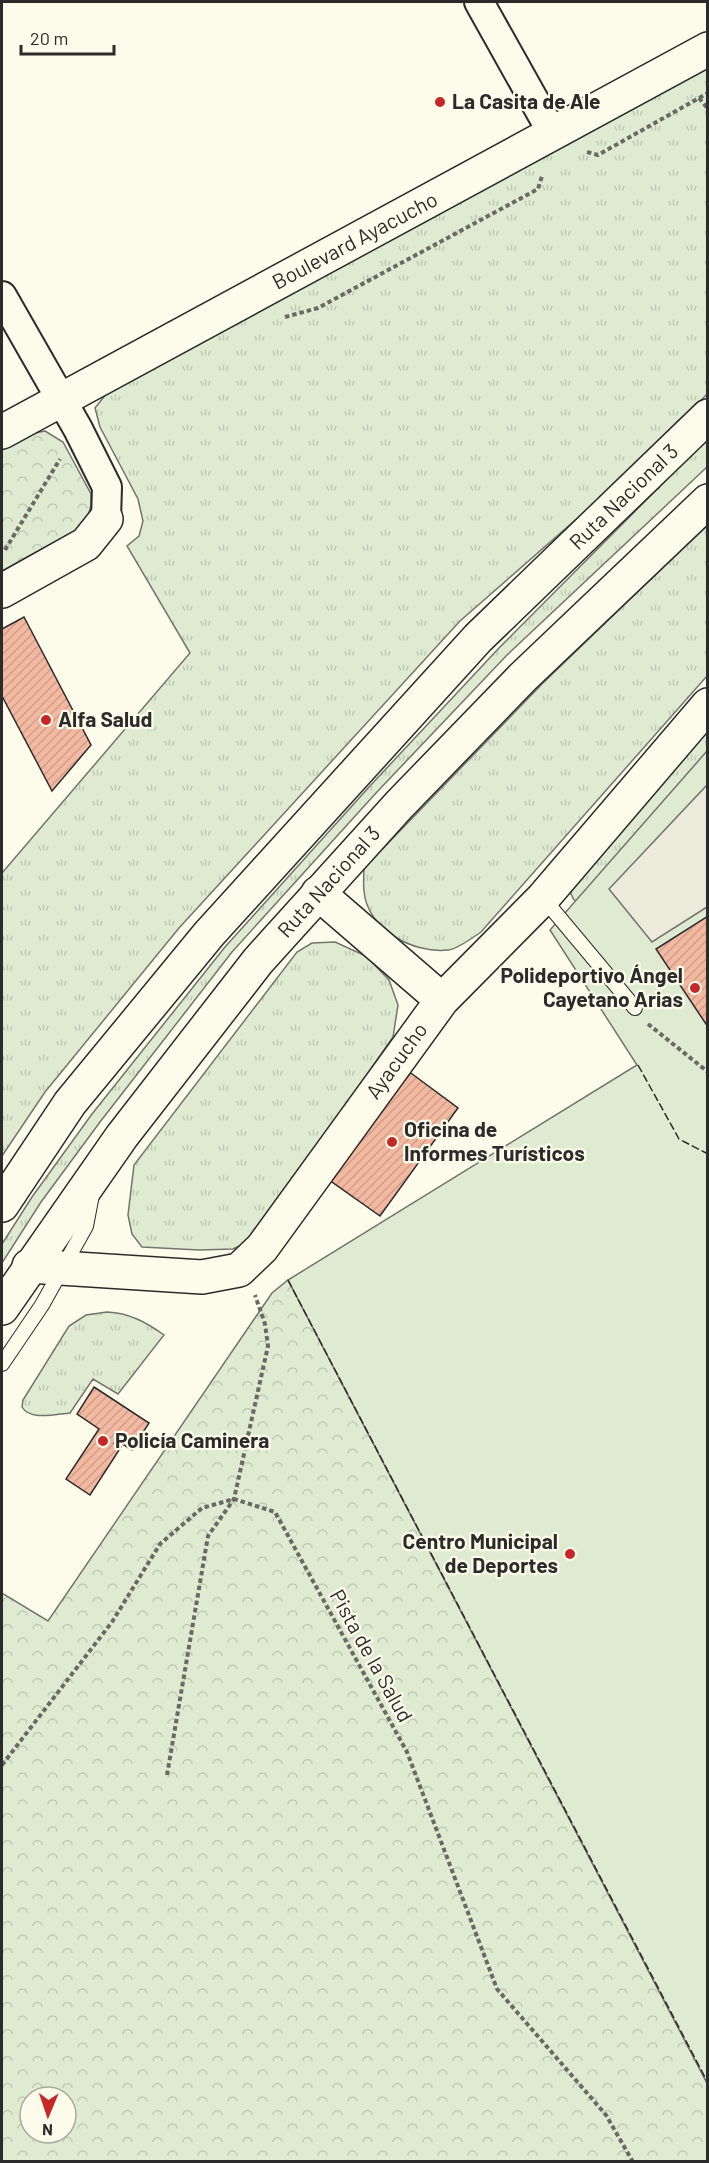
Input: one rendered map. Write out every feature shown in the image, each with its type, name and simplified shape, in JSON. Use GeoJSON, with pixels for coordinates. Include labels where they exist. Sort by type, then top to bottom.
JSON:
{"type":"FeatureCollection","features":[{"type":"Feature","properties":{"kind":"main road","name":"Boulevard Ayacucho"},"geometry":{"type":"LineString","coordinates":[[2,432],[708,49]]}},
{"type":"Feature","properties":{"kind":"main road","name":"Ruta Nacional 3"},"geometry":{"type":"LineString","coordinates":[[2,1204],[70,1103],[209,934],[478,638],[708,416]]}},
{"type":"Feature","properties":{"kind":"main road","name":"Ruta Nacional 3"},"geometry":{"type":"LineString","coordinates":[[2,1308],[99,1168],[258,961],[318,893],[523,677],[708,501]]}},
{"type":"Feature","properties":{"kind":"main road"},"geometry":{"type":"LineString","coordinates":[[2,591],[86,544],[106,519]]}},
{"type":"Feature","properties":{"kind":"main road","name":"Ayacucho"},"geometry":{"type":"LineString","coordinates":[[238,1270],[262,1248],[442,1000],[543,898],[708,705]]}},
{"type":"Feature","properties":{"kind":"main road"},"geometry":{"type":"LineString","coordinates":[[318,893],[442,1000]]}},
{"type":"Feature","properties":{"kind":"main road"},"geometry":{"type":"LineString","coordinates":[[29,1266],[202,1277],[238,1270]]}},
{"type":"Feature","properties":{"kind":"street"},"geometry":{"type":"LineString","coordinates":[[479,2],[553,134]]}},
{"type":"Feature","properties":{"kind":"street"},"geometry":{"type":"LineString","coordinates":[[2,296],[78,429],[107,487],[106,519]]}},
{"type":"Feature","properties":{"kind":"lane"},"geometry":{"type":"LineString","coordinates":[[543,898],[635,1008]]}},
{"type":"Feature","properties":{"kind":"lane"},"geometry":{"type":"LineString","coordinates":[[2,1364],[42,1305],[86,1226],[99,1168]]}},
{"type":"Feature","properties":{"kind":"path"},"geometry":{"type":"LineString","coordinates":[[598,155],[708,93]]}},
{"type":"Feature","properties":{"kind":"path"},"geometry":{"type":"LineString","coordinates":[[698,98],[708,109]]}},
{"type":"Feature","properties":{"kind":"path"},"geometry":{"type":"LineString","coordinates":[[274,320],[318,308],[538,189],[553,134]]}},
{"type":"Feature","properties":{"kind":"path"},"geometry":{"type":"LineString","coordinates":[[2,552],[6,550],[78,429]]}},
{"type":"Feature","properties":{"kind":"path"},"geometry":{"type":"LineString","coordinates":[[635,1008],[650,1027],[708,1072]]}},
{"type":"Feature","properties":{"kind":"path"},"geometry":{"type":"LineString","coordinates":[[167,1774],[208,1536],[234,1499],[268,1346],[265,1324],[255,1295],[238,1270]]}},
{"type":"Feature","properties":{"kind":"path"},"geometry":{"type":"LineString","coordinates":[[2,1765],[112,1622],[160,1544],[202,1508],[234,1499]]}},
{"type":"Feature","properties":{"kind":"path","name":"Pista de la Salud"},"geometry":{"type":"LineString","coordinates":[[234,1499],[275,1512],[407,1752],[497,1989],[606,2115],[633,2162]]}},
{"type":"Feature","properties":{"kind":"green space"},"geometry":{"type":"Polygon","coordinates":[[[707,62],[707,394],[645,459],[460,621],[179,928],[45,1092],[2,1156],[2,873],[190,653],[127,546],[139,536],[143,521],[138,499],[100,427],[95,408],[107,393],[707,62]]]}},
{"type":"Feature","properties":{"kind":"green space"},"geometry":{"type":"Polygon","coordinates":[[[45,431],[63,442],[91,494],[88,516],[78,529],[2,571],[2,450],[30,434],[45,431]]]}},
{"type":"Feature","properties":{"kind":"green space"},"geometry":{"type":"Polygon","coordinates":[[[707,439],[707,467],[507,655],[376,793],[232,952],[100,1122],[41,1202],[2,1263],[2,1244],[32,1197],[92,1114],[225,947],[369,787],[499,648],[707,439]]]}},
{"type":"Feature","properties":{"kind":"green space"},"geometry":{"type":"Polygon","coordinates":[[[707,525],[707,676],[481,932],[456,948],[448,950],[421,948],[394,936],[373,917],[367,905],[364,868],[542,684],[707,525]]]}},
{"type":"Feature","properties":{"kind":"green space"},"geometry":{"type":"Polygon","coordinates":[[[707,728],[707,775],[582,903],[574,900],[571,894],[572,885],[707,728]]]}},
{"type":"Feature","properties":{"kind":"green space","name":"Centro Municipal de Deportes"},"geometry":{"type":"Polygon","coordinates":[[[707,751],[707,2083],[288,1280],[637,1065],[550,930],[707,751]]]}},
{"type":"Feature","properties":{"kind":"green space"},"geometry":{"type":"Polygon","coordinates":[[[335,942],[366,956],[389,980],[398,1005],[393,1037],[252,1240],[233,1249],[142,1247],[132,1234],[128,1215],[134,1165],[297,952],[312,943],[335,942]]]}},
{"type":"Feature","properties":{"kind":"green space"},"geometry":{"type":"Polygon","coordinates":[[[288,1280],[707,2083],[707,2161],[2,2161],[2,1593],[48,1621],[272,1293],[288,1280]]]}},
{"type":"Feature","properties":{"kind":"green space"},"geometry":{"type":"Polygon","coordinates":[[[107,1312],[137,1319],[164,1335],[118,1394],[93,1379],[70,1413],[44,1416],[26,1411],[22,1407],[23,1400],[69,1326],[86,1315],[107,1312]]]}},
{"type":"Feature","properties":{"kind":"shaded area"},"geometry":{"type":"Polygon","coordinates":[[[707,785],[707,907],[652,942],[609,889],[707,785]]]}},
{"type":"Feature","properties":{"kind":"building","name":"Alfa Salud"},"geometry":{"type":"Polygon","coordinates":[[[24,617],[91,745],[52,791],[2,696],[2,629],[24,617]]]}},
{"type":"Feature","properties":{"kind":"building","name":"Polideportivo Ángel Cayetano Arias"},"geometry":{"type":"Polygon","coordinates":[[[708,916],[708,1027],[656,949],[708,916]]]}},
{"type":"Feature","properties":{"kind":"building","name":"Oficina de Informes Turísticos"},"geometry":{"type":"Polygon","coordinates":[[[404,1068],[458,1108],[380,1216],[325,1177],[404,1068]]]}},
{"type":"Feature","properties":{"kind":"building","name":"Policía Caminera"},"geometry":{"type":"Polygon","coordinates":[[[94,1387],[149,1423],[132,1450],[116,1440],[114,1443],[121,1447],[90,1495],[66,1479],[99,1429],[77,1414],[94,1387]]]}},
{"type":"Feature","properties":{"kind":"fence"},"geometry":{"type":"LineString","coordinates":[[638,1065],[679,1139],[708,1154]]}},
{"type":"Feature","properties":{"kind":"fence"},"geometry":{"type":"LineString","coordinates":[[288,1280],[708,2083]]}},
{"type":"Feature","properties":{"kind":"place","name":"La Casita de Ale"},"geometry":{"type":"Point","coordinates":[440,102]}},
{"type":"Feature","properties":{"kind":"place","name":"Alfa Salud"},"geometry":{"type":"Point","coordinates":[46,720]}},
{"type":"Feature","properties":{"kind":"place","name":"Polideportivo Ángel Cayetano Arias"},"geometry":{"type":"Point","coordinates":[695,988]}},
{"type":"Feature","properties":{"kind":"place","name":"Oficina de Informes Turísticos"},"geometry":{"type":"Point","coordinates":[392,1142]}},
{"type":"Feature","properties":{"kind":"place","name":"Policía Caminera"},"geometry":{"type":"Point","coordinates":[103,1441]}},
{"type":"Feature","properties":{"kind":"place","name":"Centro Municipal de Deportes"},"geometry":{"type":"Point","coordinates":[570,1554]}}]}
